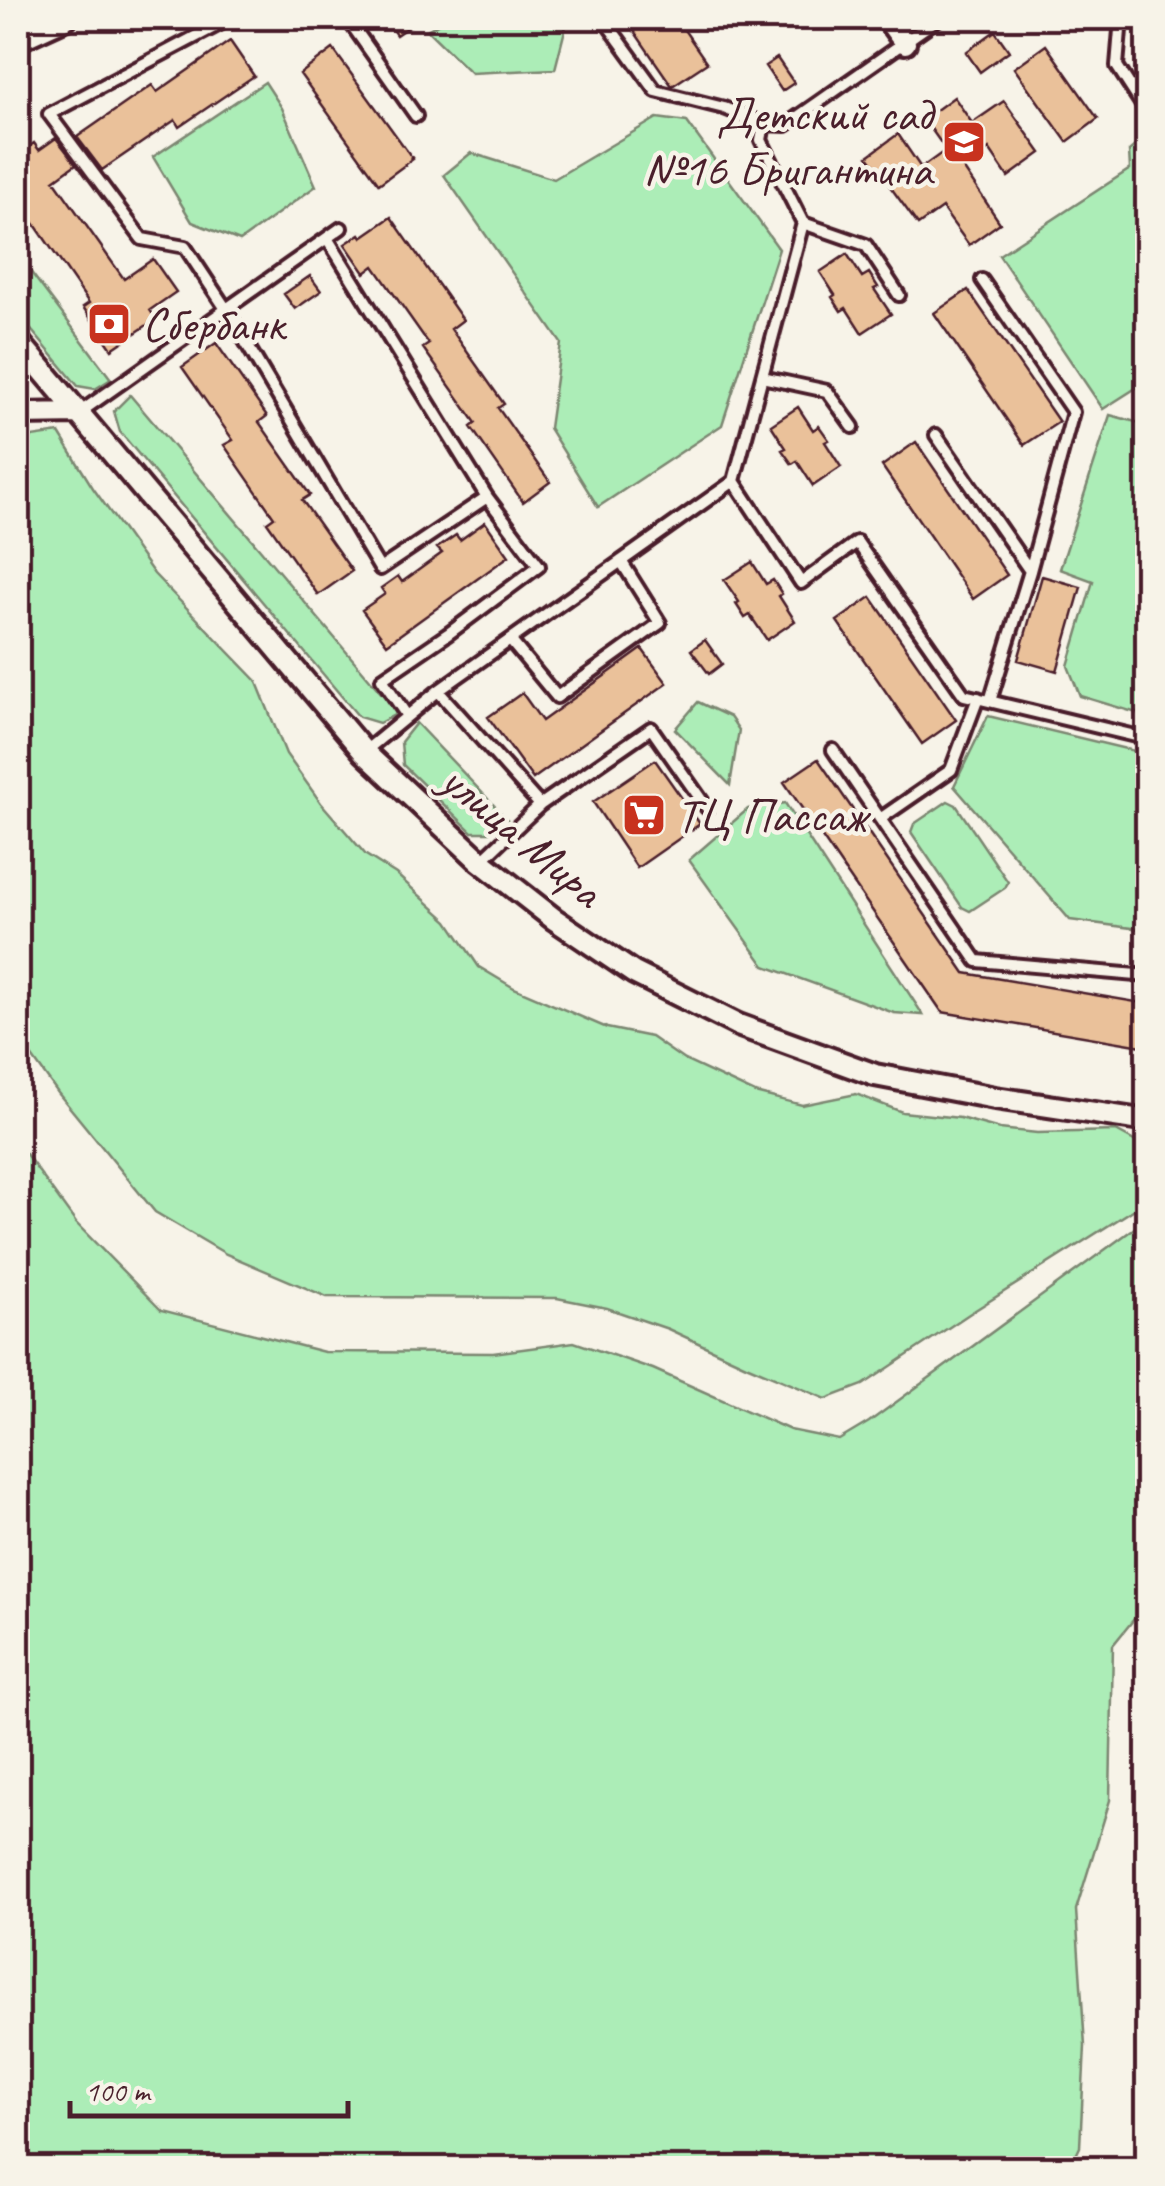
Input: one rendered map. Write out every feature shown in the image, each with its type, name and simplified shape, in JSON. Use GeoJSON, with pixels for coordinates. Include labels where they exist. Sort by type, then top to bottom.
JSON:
{"type":"FeatureCollection","features":[{"type":"Feature","properties":{"kind":"street"},"geometry":{"type":"LineString","coordinates":[[18,40],[66,18]]}},
{"type":"Feature","properties":{"kind":"street"},"geometry":{"type":"LineString","coordinates":[[888,18],[905,42]]}},
{"type":"Feature","properties":{"kind":"street","name":"улица Мира"},"geometry":{"type":"LineString","coordinates":[[18,341],[364,752],[480,862],[554,919],[634,973],[738,1026],[876,1074],[994,1098],[1148,1121]]}},
{"type":"Feature","properties":{"kind":"street"},"geometry":{"type":"LineString","coordinates":[[18,414],[79,414]]}},
{"type":"Feature","properties":{"kind":"lane"},"geometry":{"type":"LineString","coordinates":[[231,18],[49,114],[142,238],[185,247],[380,569],[487,497]]}},
{"type":"Feature","properties":{"kind":"lane"},"geometry":{"type":"LineString","coordinates":[[348,18],[416,116]]}},
{"type":"Feature","properties":{"kind":"lane"},"geometry":{"type":"LineString","coordinates":[[603,18],[656,91],[724,108],[764,124],[786,125],[940,18]]}},
{"type":"Feature","properties":{"kind":"lane"},"geometry":{"type":"LineString","coordinates":[[1121,18],[1117,66],[1148,114]]}},
{"type":"Feature","properties":{"kind":"lane"},"geometry":{"type":"LineString","coordinates":[[364,752],[438,691],[734,481],[803,223],[761,140],[764,124]]}},
{"type":"Feature","properties":{"kind":"lane"},"geometry":{"type":"LineString","coordinates":[[803,223],[866,245],[899,295]]}},
{"type":"Feature","properties":{"kind":"lane"},"geometry":{"type":"LineString","coordinates":[[79,414],[342,228]]}},
{"type":"Feature","properties":{"kind":"lane"},"geometry":{"type":"LineString","coordinates":[[328,238],[487,497],[539,566],[382,679],[407,716]]}},
{"type":"Feature","properties":{"kind":"lane"},"geometry":{"type":"LineString","coordinates":[[880,819],[951,770],[984,700],[1030,572],[1073,412],[982,280]]}},
{"type":"Feature","properties":{"kind":"lane"},"geometry":{"type":"LineString","coordinates":[[762,377],[827,391],[853,427]]}},
{"type":"Feature","properties":{"kind":"lane"},"geometry":{"type":"LineString","coordinates":[[936,435],[1030,572]]}},
{"type":"Feature","properties":{"kind":"lane"},"geometry":{"type":"LineString","coordinates":[[734,481],[801,583],[857,542],[964,695],[1148,739]]}},
{"type":"Feature","properties":{"kind":"lane"},"geometry":{"type":"LineString","coordinates":[[510,640],[556,697],[660,623],[620,562]]}},
{"type":"Feature","properties":{"kind":"lane"},"geometry":{"type":"LineString","coordinates":[[438,691],[540,805]]}},
{"type":"Feature","properties":{"kind":"lane"},"geometry":{"type":"LineString","coordinates":[[480,862],[540,805],[651,728],[708,808]]}},
{"type":"Feature","properties":{"kind":"lane"},"geometry":{"type":"LineString","coordinates":[[833,750],[977,962],[1148,976]]}},
{"type":"Feature","properties":{"kind":"green space"},"geometry":{"type":"Polygon","coordinates":[[[448,18],[568,18],[555,69],[471,73],[427,30],[448,18]]]}},
{"type":"Feature","properties":{"kind":"green space"},"geometry":{"type":"Polygon","coordinates":[[[265,82],[282,108],[316,186],[240,241],[192,222],[153,157],[265,82]]]}},
{"type":"Feature","properties":{"kind":"green space"},"geometry":{"type":"Polygon","coordinates":[[[657,118],[687,122],[779,249],[722,425],[598,507],[549,428],[561,343],[444,175],[471,153],[554,179],[657,118]]]}},
{"type":"Feature","properties":{"kind":"green space"},"geometry":{"type":"Polygon","coordinates":[[[1147,135],[1147,381],[1103,409],[999,255],[1130,169],[1129,151],[1147,135]]]}},
{"type":"Feature","properties":{"kind":"green space"},"geometry":{"type":"Polygon","coordinates":[[[18,255],[111,379],[95,389],[78,386],[18,314],[18,255]]]}},
{"type":"Feature","properties":{"kind":"green space"},"geometry":{"type":"Polygon","coordinates":[[[130,395],[398,713],[379,723],[359,717],[120,432],[114,411],[130,395]]]}},
{"type":"Feature","properties":{"kind":"green space"},"geometry":{"type":"Polygon","coordinates":[[[1110,415],[1147,425],[1147,716],[1080,696],[1068,666],[1093,581],[1060,569],[1110,415]]]}},
{"type":"Feature","properties":{"kind":"green space"},"geometry":{"type":"Polygon","coordinates":[[[59,433],[154,574],[256,680],[286,754],[321,803],[366,855],[396,874],[448,921],[479,967],[514,988],[607,1028],[651,1037],[684,1060],[755,1093],[802,1105],[856,1094],[902,1112],[1037,1133],[1116,1131],[1147,1148],[1147,1201],[863,1385],[826,1399],[668,1329],[607,1308],[557,1298],[327,1297],[226,1254],[155,1212],[58,1093],[18,1037],[18,439],[59,433]]]}},
{"type":"Feature","properties":{"kind":"green space"},"geometry":{"type":"Polygon","coordinates":[[[698,702],[730,717],[739,730],[730,785],[675,729],[698,702]]]}},
{"type":"Feature","properties":{"kind":"green space"},"geometry":{"type":"Polygon","coordinates":[[[988,716],[1147,754],[1147,930],[1070,920],[954,786],[988,716]]]}},
{"type":"Feature","properties":{"kind":"green space"},"geometry":{"type":"Polygon","coordinates":[[[416,723],[507,819],[489,832],[472,832],[403,765],[401,742],[416,723]]]}},
{"type":"Feature","properties":{"kind":"green space"},"geometry":{"type":"Polygon","coordinates":[[[948,801],[956,805],[1008,882],[970,911],[962,907],[911,832],[914,824],[948,801]]]}},
{"type":"Feature","properties":{"kind":"green space"},"geometry":{"type":"Polygon","coordinates":[[[785,803],[923,1015],[894,1013],[765,966],[689,860],[748,809],[785,803]]]}},
{"type":"Feature","properties":{"kind":"green space"},"geometry":{"type":"Polygon","coordinates":[[[18,1143],[76,1223],[161,1310],[324,1352],[493,1353],[574,1342],[653,1369],[790,1430],[839,1440],[1147,1219],[1147,1603],[1113,1645],[1110,1800],[1076,1910],[1085,2046],[1080,2147],[1070,2168],[18,2168],[18,1143]]]}},
{"type":"Feature","properties":{"kind":"building"},"geometry":{"type":"Polygon","coordinates":[[[384,18],[421,18],[396,35],[384,18]]]}},
{"type":"Feature","properties":{"kind":"building"},"geometry":{"type":"Polygon","coordinates":[[[625,18],[676,18],[707,63],[672,86],[625,18]]]}},
{"type":"Feature","properties":{"kind":"building"},"geometry":{"type":"Polygon","coordinates":[[[995,31],[1009,51],[980,72],[966,52],[995,31]]]}},
{"type":"Feature","properties":{"kind":"building"},"geometry":{"type":"Polygon","coordinates":[[[230,41],[254,76],[179,127],[175,120],[102,170],[77,137],[152,85],[157,92],[230,41]]]}},
{"type":"Feature","properties":{"kind":"building"},"geometry":{"type":"Polygon","coordinates":[[[1046,45],[1098,119],[1067,142],[1014,68],[1046,45]]]}},
{"type":"Feature","properties":{"kind":"building"},"geometry":{"type":"Polygon","coordinates":[[[333,49],[413,159],[379,184],[300,74],[333,49]]]}},
{"type":"Feature","properties":{"kind":"building"},"geometry":{"type":"Polygon","coordinates":[[[777,58],[794,83],[782,91],[765,66],[777,58]]]}},
{"type":"Feature","properties":{"kind":"building"},"geometry":{"type":"Polygon","coordinates":[[[954,97],[972,123],[1004,101],[1041,153],[1008,177],[989,149],[963,168],[1000,223],[969,245],[942,208],[918,225],[868,156],[898,134],[921,168],[946,150],[924,119],[954,97]]]}},
{"type":"Feature","properties":{"kind":"building"},"geometry":{"type":"Polygon","coordinates":[[[56,138],[76,164],[54,180],[124,279],[153,259],[176,292],[150,310],[156,319],[112,349],[83,307],[89,303],[18,200],[18,154],[34,143],[39,150],[56,138]]]}},
{"type":"Feature","properties":{"kind":"building"},"geometry":{"type":"Polygon","coordinates":[[[391,217],[463,320],[451,329],[504,404],[498,408],[550,482],[523,502],[471,427],[476,423],[423,348],[429,344],[374,266],[365,273],[345,244],[391,217]]]}},
{"type":"Feature","properties":{"kind":"building"},"geometry":{"type":"Polygon","coordinates":[[[847,254],[862,277],[869,273],[878,287],[874,289],[891,314],[862,333],[846,308],[841,311],[820,272],[847,254]]]}},
{"type":"Feature","properties":{"kind":"building"},"geometry":{"type":"Polygon","coordinates":[[[310,276],[321,291],[295,309],[284,294],[310,276]]]}},
{"type":"Feature","properties":{"kind":"building"},"geometry":{"type":"Polygon","coordinates":[[[968,290],[1059,422],[1024,445],[934,313],[968,290]]]}},
{"type":"Feature","properties":{"kind":"building"},"geometry":{"type":"Polygon","coordinates":[[[216,343],[267,416],[259,422],[310,495],[302,500],[352,571],[318,595],[267,522],[274,517],[224,445],[233,440],[182,367],[216,343]]]}},
{"type":"Feature","properties":{"kind":"building"},"geometry":{"type":"Polygon","coordinates":[[[798,407],[813,430],[819,426],[841,467],[813,486],[797,461],[792,464],[782,450],[786,448],[771,425],[798,407]]]}},
{"type":"Feature","properties":{"kind":"building"},"geometry":{"type":"Polygon","coordinates":[[[916,442],[1007,575],[973,599],[882,466],[916,442]]]}},
{"type":"Feature","properties":{"kind":"building"},"geometry":{"type":"Polygon","coordinates":[[[485,522],[509,556],[387,644],[362,610],[385,594],[381,588],[398,576],[402,582],[442,553],[437,548],[456,535],[460,540],[485,522]]]}},
{"type":"Feature","properties":{"kind":"building"},"geometry":{"type":"Polygon","coordinates":[[[752,562],[766,584],[773,580],[795,621],[767,640],[750,615],[745,618],[724,580],[752,562]]]}},
{"type":"Feature","properties":{"kind":"building"},"geometry":{"type":"Polygon","coordinates":[[[1042,576],[1081,587],[1057,671],[1018,660],[1042,576]]]}},
{"type":"Feature","properties":{"kind":"building"},"geometry":{"type":"Polygon","coordinates":[[[871,597],[956,720],[922,744],[837,621],[871,597]]]}},
{"type":"Feature","properties":{"kind":"building"},"geometry":{"type":"Polygon","coordinates":[[[705,640],[722,664],[709,674],[691,650],[705,640]]]}},
{"type":"Feature","properties":{"kind":"building"},"geometry":{"type":"Polygon","coordinates":[[[642,649],[667,683],[533,779],[488,717],[522,693],[542,721],[642,649]]]}},
{"type":"Feature","properties":{"kind":"building"},"geometry":{"type":"Polygon","coordinates":[[[818,759],[965,973],[1148,1004],[1148,1047],[942,1012],[784,782],[818,759]]]}},
{"type":"Feature","properties":{"kind":"building"},"geometry":{"type":"Polygon","coordinates":[[[655,760],[700,824],[637,868],[593,802],[655,760]]]}},
{"type":"Feature","properties":{"kind":"place","name":"Детский сад №16 Бригантина"},"geometry":{"type":"Point","coordinates":[964,142]}},
{"type":"Feature","properties":{"kind":"place","name":"Сбербанк"},"geometry":{"type":"Point","coordinates":[109,324]}},
{"type":"Feature","properties":{"kind":"place","name":"ТЦ Пассаж"},"geometry":{"type":"Point","coordinates":[644,815]}}]}
